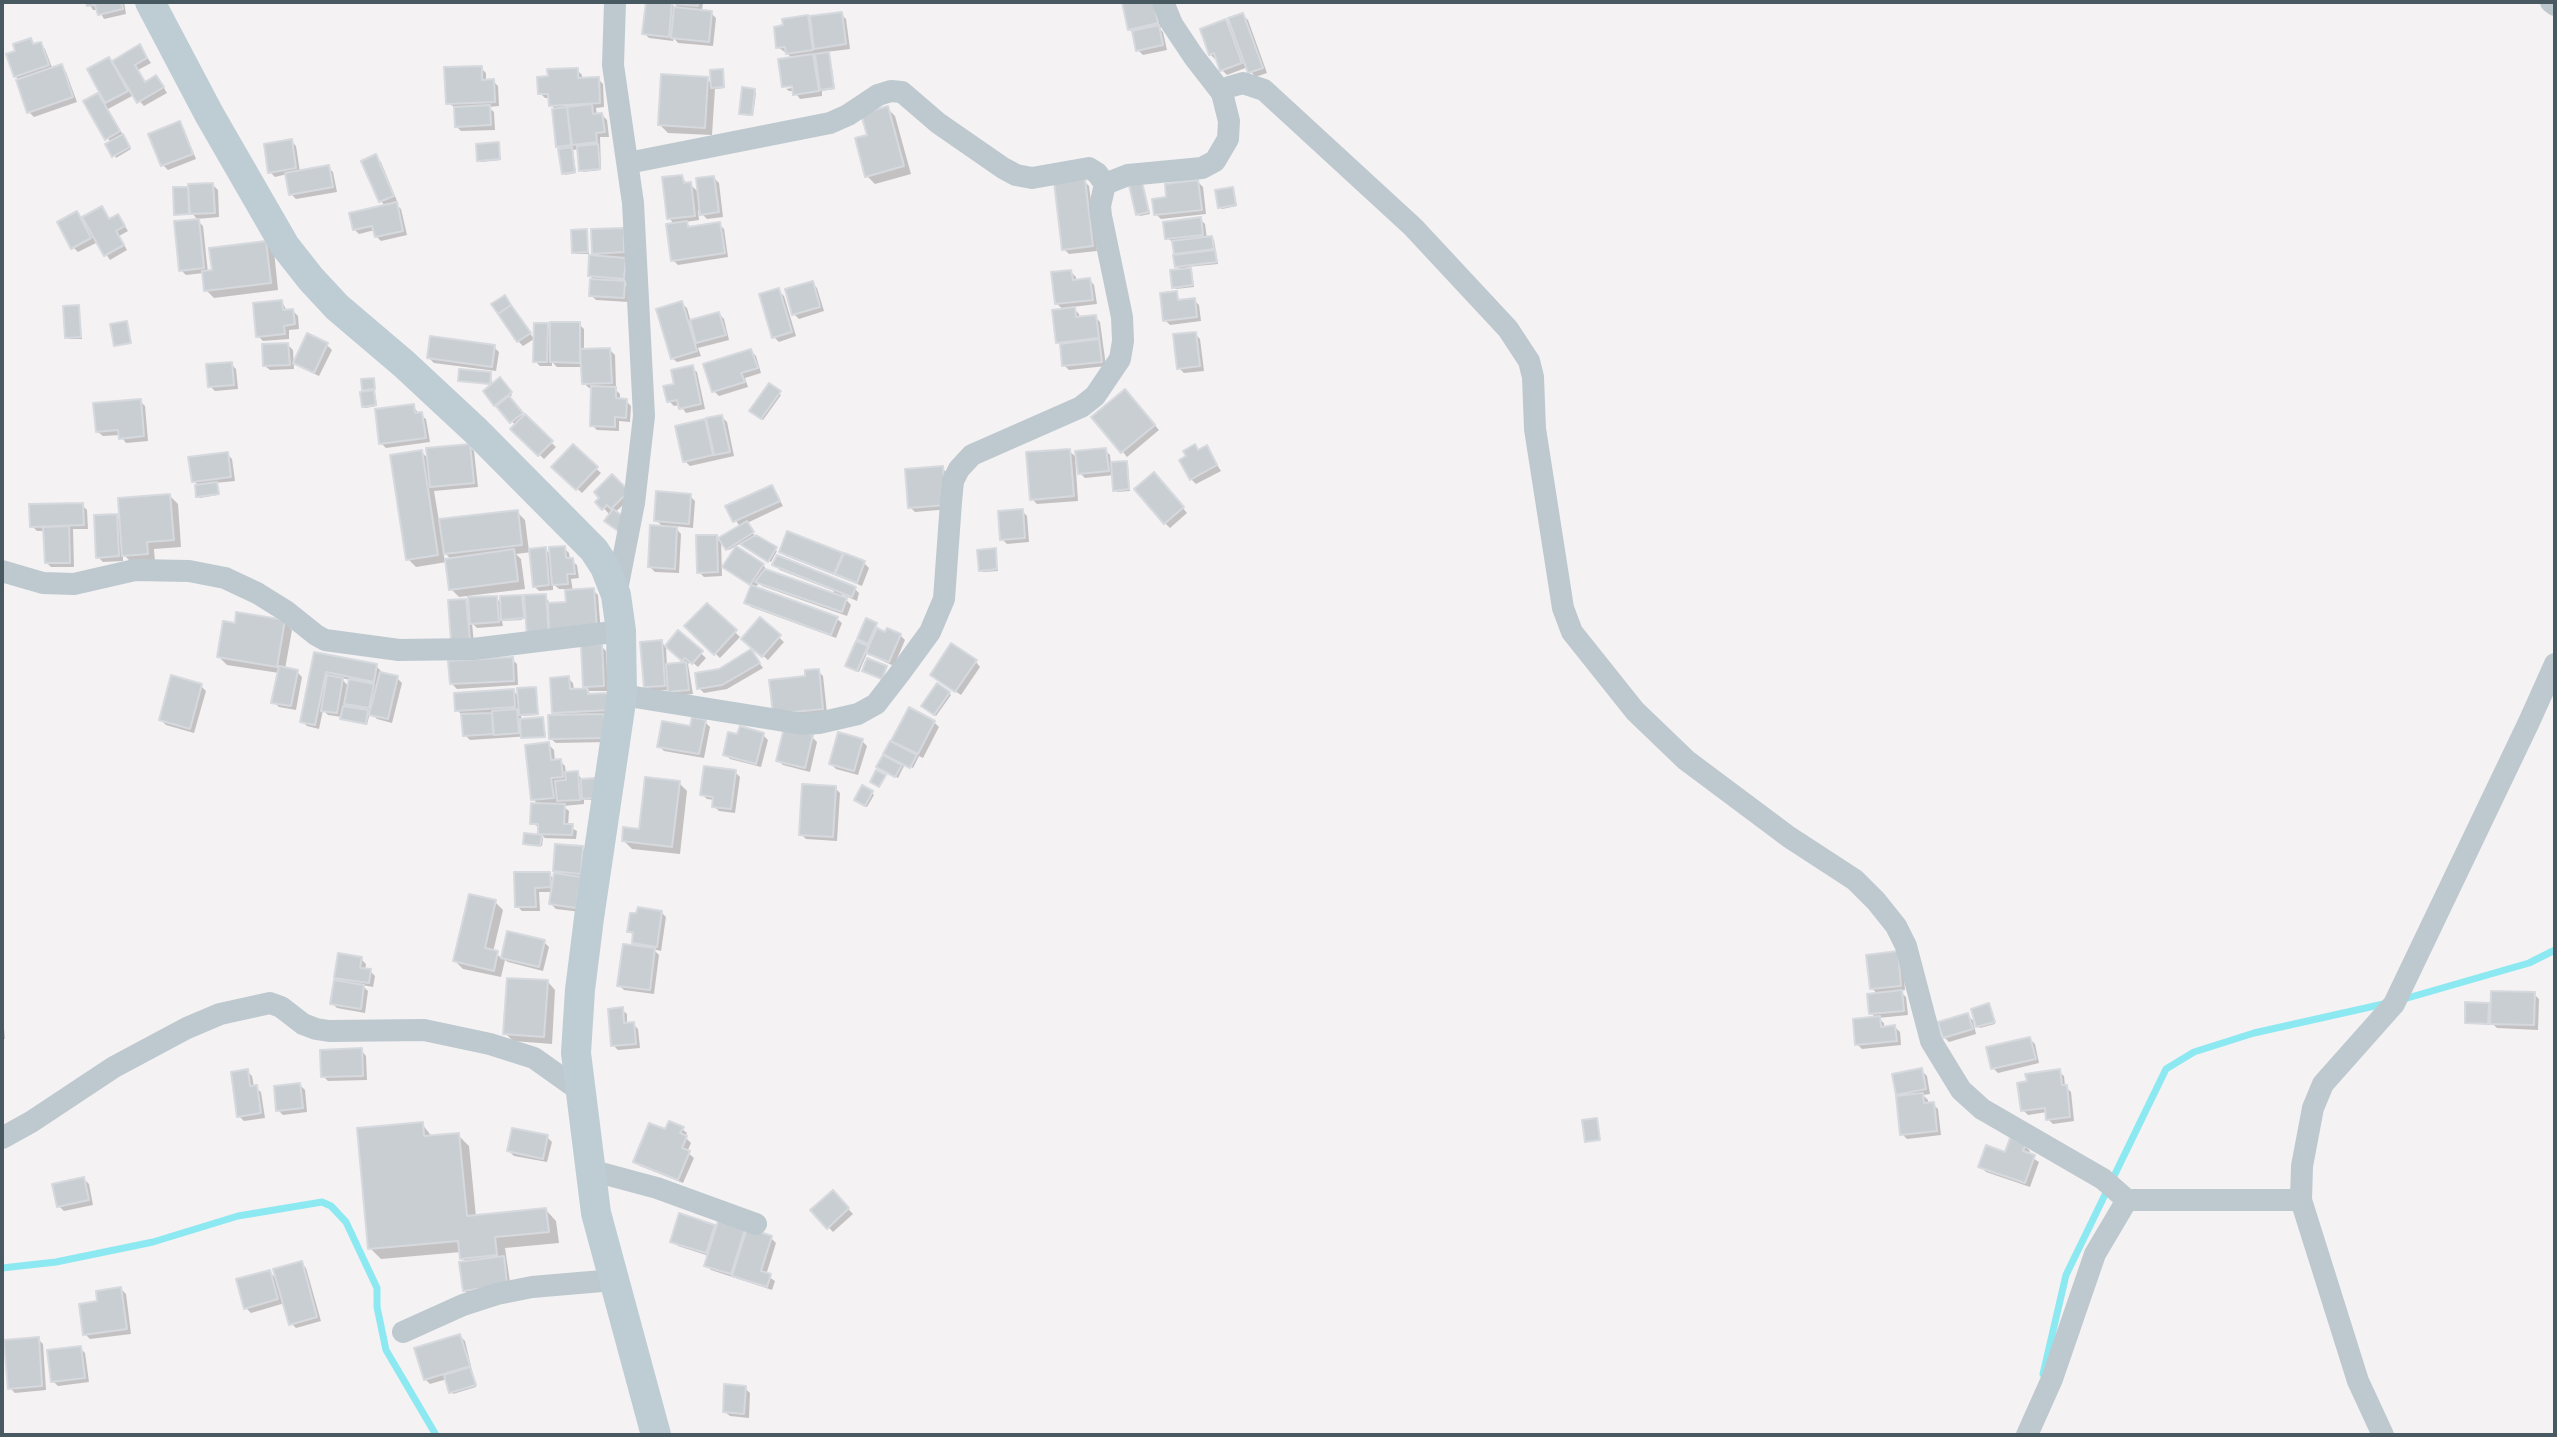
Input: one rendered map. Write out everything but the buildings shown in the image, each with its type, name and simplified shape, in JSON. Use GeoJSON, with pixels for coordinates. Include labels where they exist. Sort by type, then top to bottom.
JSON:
{"type":"FeatureCollection","features":[{"type":"Feature","properties":{"kind":"main road"},"geometry":{"type":"LineString","coordinates":[[150,2],[209,114],[285,246],[337,307],[476,431],[594,550],[605,567],[616,595],[621,631],[622,695],[580,990],[576,1053],[596,1213],[656,1435]]}},
{"type":"Feature","properties":{"kind":"street"},"geometry":{"type":"LineString","coordinates":[[615,2],[613,65],[633,203],[644,416],[634,503],[616,595]]}},
{"type":"Feature","properties":{"kind":"street"},"geometry":{"type":"LineString","coordinates":[[1105,184],[1128,175],[1202,168],[1215,161],[1228,139],[1229,121],[1222,93],[1172,24],[1163,2]]}},
{"type":"Feature","properties":{"kind":"street"},"geometry":{"type":"LineString","coordinates":[[1222,93],[1229,87],[1243,83],[1264,90],[1413,227],[1508,329],[1529,361],[1533,377],[1535,429],[1563,608],[1572,632],[1635,711],[1686,760],[1789,837],[1855,880],[1876,901],[1896,926],[1906,946],[1931,1041],[1961,1090],[1982,1109],[2103,1179],[2127,1200],[2301,1200]]}},
{"type":"Feature","properties":{"kind":"street"},"geometry":{"type":"LineString","coordinates":[[622,695],[803,724],[847,718],[876,704],[930,632],[942,607],[953,481],[959,469],[972,455],[1081,407],[1095,396],[1112,373],[1120,359],[1123,341],[1122,317],[1101,216],[1105,184],[1097,173],[1089,168],[1032,178],[1016,175],[938,123],[902,92],[878,95],[830,123],[628,163]]}},
{"type":"Feature","properties":{"kind":"street"},"geometry":{"type":"LineString","coordinates":[[2,571],[43,583],[74,584],[135,570],[189,571],[225,578],[257,593],[325,640],[399,650],[473,649],[621,631]]}},
{"type":"Feature","properties":{"kind":"street"},"geometry":{"type":"LineString","coordinates":[[2383,1435],[2358,1381],[2301,1200],[2302,1166],[2313,1108],[2323,1084],[2394,1004],[2555,664]]}},
{"type":"Feature","properties":{"kind":"street"},"geometry":{"type":"LineString","coordinates":[[2,1138],[114,1067],[187,1028],[255,1004],[270,1003],[281,1007],[303,1024],[316,1029],[424,1030],[490,1044],[534,1058],[579,1090]]}},
{"type":"Feature","properties":{"kind":"street"},"geometry":{"type":"LineString","coordinates":[[590,1170],[657,1188],[756,1224]]}},
{"type":"Feature","properties":{"kind":"street"},"geometry":{"type":"LineString","coordinates":[[2027,1435],[2052,1379],[2095,1254],[2127,1200]]}},
{"type":"Feature","properties":{"kind":"street"},"geometry":{"type":"LineString","coordinates":[[403,1332],[463,1305],[497,1294],[532,1287],[614,1280]]}},
{"type":"Feature","properties":{"kind":"waterway"},"geometry":{"type":"LineString","coordinates":[[2404,999],[2529,963],[2555,950]]}},
{"type":"Feature","properties":{"kind":"waterway"},"geometry":{"type":"LineString","coordinates":[[2043,1374],[2066,1275],[2166,1069],[2194,1052],[2254,1033],[2388,1003]]}},
{"type":"Feature","properties":{"kind":"waterway"},"geometry":{"type":"LineString","coordinates":[[2,1268],[56,1262],[153,1242],[238,1216],[322,1202],[331,1206],[346,1222],[377,1288],[377,1307],[386,1350],[436,1435]]}}]}
